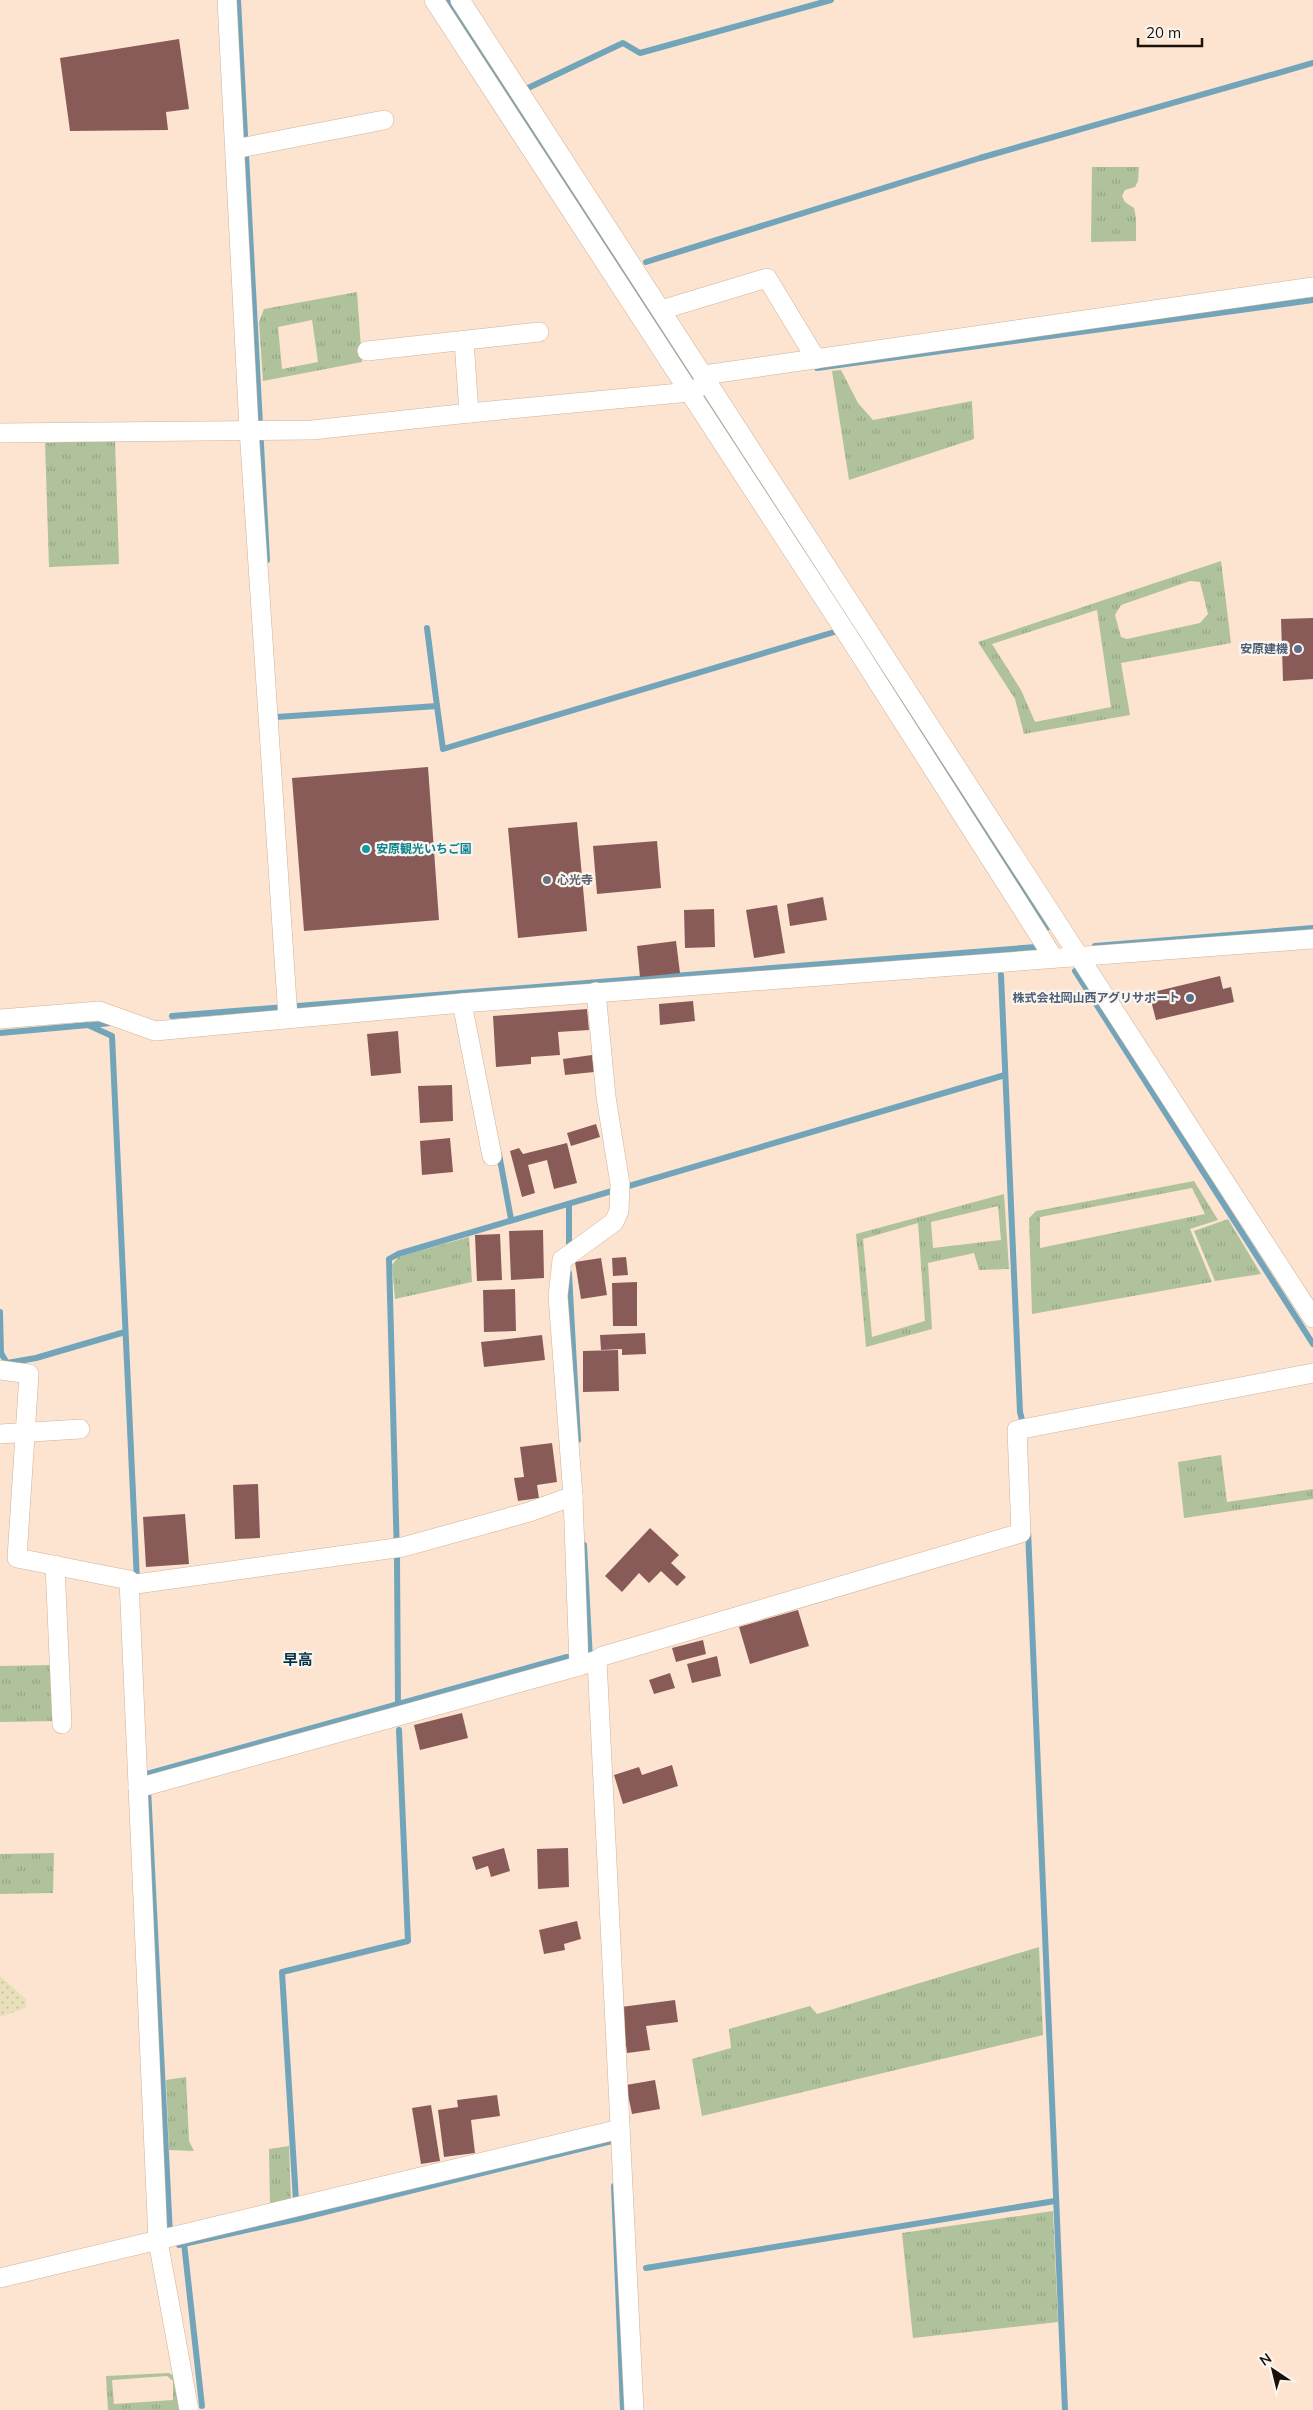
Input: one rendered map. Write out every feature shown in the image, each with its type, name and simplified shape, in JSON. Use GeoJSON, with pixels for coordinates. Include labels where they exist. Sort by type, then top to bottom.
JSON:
{"type":"FeatureCollection","features":[{"type":"Feature","properties":{"kind":"street"},"geometry":{"type":"LineString","coordinates":[[227,0],[235,149],[255,429],[288,1010]]}},
{"type":"Feature","properties":{"kind":"street"},"geometry":{"type":"LineString","coordinates":[[434,0],[1081,956],[1313,1318]]}},
{"type":"Feature","properties":{"kind":"street"},"geometry":{"type":"LineString","coordinates":[[460,0],[661,310],[698,389],[845,630],[1053,957]]}},
{"type":"Feature","properties":{"kind":"street"},"geometry":{"type":"LineString","coordinates":[[235,149],[384,120]]}},
{"type":"Feature","properties":{"kind":"street"},"geometry":{"type":"LineString","coordinates":[[661,310],[767,278],[816,359]]}},
{"type":"Feature","properties":{"kind":"street"},"geometry":{"type":"LineString","coordinates":[[0,434],[255,429],[312,430],[698,389],[816,359],[1313,287]]}},
{"type":"Feature","properties":{"kind":"street"},"geometry":{"type":"LineString","coordinates":[[366,351],[539,332]]}},
{"type":"Feature","properties":{"kind":"street"},"geometry":{"type":"LineString","coordinates":[[464,341],[469,413]]}},
{"type":"Feature","properties":{"kind":"street"},"geometry":{"type":"LineString","coordinates":[[0,1019],[99,1011],[155,1031],[288,1010],[462,1003],[1053,957],[1313,939]]}},
{"type":"Feature","properties":{"kind":"street"},"geometry":{"type":"LineString","coordinates":[[596,992],[606,1097],[620,1188],[620,1211],[614,1222],[562,1260],[558,1296],[573,1496],[589,1663],[613,2130],[634,2410]]}},
{"type":"Feature","properties":{"kind":"street"},"geometry":{"type":"LineString","coordinates":[[462,1003],[492,1156]]}},
{"type":"Feature","properties":{"kind":"street"},"geometry":{"type":"LineString","coordinates":[[0,1370],[29,1374],[17,1558],[129,1580],[135,1584],[397,1548],[529,1512],[573,1496]]}},
{"type":"Feature","properties":{"kind":"street"},"geometry":{"type":"LineString","coordinates":[[146,1787],[589,1663],[603,1656],[1022,1533],[1016,1430],[1313,1373]]}},
{"type":"Feature","properties":{"kind":"street"},"geometry":{"type":"LineString","coordinates":[[0,1434],[80,1429]]}},
{"type":"Feature","properties":{"kind":"street"},"geometry":{"type":"LineString","coordinates":[[55,1566],[62,1724]]}},
{"type":"Feature","properties":{"kind":"street"},"geometry":{"type":"LineString","coordinates":[[135,1584],[146,1787],[164,2243],[189,2410]]}},
{"type":"Feature","properties":{"kind":"street"},"geometry":{"type":"LineString","coordinates":[[0,2278],[164,2243],[613,2130]]}},
{"type":"Feature","properties":{"kind":"green space"},"geometry":{"type":"Polygon","coordinates":[[[1092,167],[1139,167],[1138,181],[1135,187],[1125,190],[1122,196],[1125,202],[1134,208],[1136,241],[1091,242],[1092,167]]]}},
{"type":"Feature","properties":{"kind":"green space"},"geometry":{"type":"Polygon","coordinates":[[[357,292],[362,362],[263,381],[259,322],[264,309],[357,292]],[[312,320],[278,327],[282,369],[318,362],[312,320]]]}},
{"type":"Feature","properties":{"kind":"green space"},"geometry":{"type":"Polygon","coordinates":[[[841,370],[858,403],[873,420],[972,401],[974,439],[849,480],[832,371],[841,370]]]}},
{"type":"Feature","properties":{"kind":"green space"},"geometry":{"type":"Polygon","coordinates":[[[115,440],[119,564],[49,567],[45,443],[115,440]]]}},
{"type":"Feature","properties":{"kind":"green space"},"geometry":{"type":"Polygon","coordinates":[[[1221,561],[1231,643],[1121,663],[1130,715],[1024,734],[1015,699],[978,642],[1221,561]],[[1190,581],[1121,605],[1115,615],[1121,637],[1127,639],[1200,623],[1208,614],[1200,582],[1190,581]],[[1097,610],[992,644],[1021,690],[1035,722],[1111,707],[1097,610]]]}},
{"type":"Feature","properties":{"kind":"green space"},"geometry":{"type":"Polygon","coordinates":[[[1194,1181],[1218,1220],[1190,1229],[1212,1282],[1032,1314],[1029,1218],[1036,1211],[1194,1181]],[[1192,1188],[1040,1217],[1040,1248],[1205,1214],[1192,1188]]]}},
{"type":"Feature","properties":{"kind":"green space"},"geometry":{"type":"Polygon","coordinates":[[[1004,1194],[1009,1269],[979,1270],[974,1253],[928,1263],[932,1329],[866,1347],[856,1234],[1004,1194]],[[998,1206],[931,1222],[933,1248],[1001,1240],[998,1206]],[[918,1223],[863,1239],[872,1337],[925,1321],[918,1223]]]}},
{"type":"Feature","properties":{"kind":"green space"},"geometry":{"type":"Polygon","coordinates":[[[1228,1219],[1261,1274],[1215,1281],[1194,1231],[1228,1219]]]}},
{"type":"Feature","properties":{"kind":"green space"},"geometry":{"type":"Polygon","coordinates":[[[469,1237],[472,1282],[395,1299],[392,1265],[398,1257],[469,1237]]]}},
{"type":"Feature","properties":{"kind":"green space"},"geometry":{"type":"Polygon","coordinates":[[[1221,1455],[1227,1502],[1313,1489],[1313,1499],[1184,1518],[1178,1462],[1221,1455]]]}},
{"type":"Feature","properties":{"kind":"green space"},"geometry":{"type":"Polygon","coordinates":[[[55,1665],[57,1721],[0,1722],[0,1666],[55,1665]]]}},
{"type":"Feature","properties":{"kind":"green space"},"geometry":{"type":"Polygon","coordinates":[[[54,1853],[53,1893],[0,1894],[0,1854],[54,1853]]]}},
{"type":"Feature","properties":{"kind":"green space"},"geometry":{"type":"Polygon","coordinates":[[[1039,1947],[1043,2035],[702,2116],[692,2059],[731,2048],[729,2029],[810,2006],[817,2014],[1039,1947]]]}},
{"type":"Feature","properties":{"kind":"green space"},"geometry":{"type":"Polygon","coordinates":[[[186,2077],[189,2141],[194,2151],[169,2150],[166,2080],[186,2077]]]}},
{"type":"Feature","properties":{"kind":"green space"},"geometry":{"type":"Polygon","coordinates":[[[289,2146],[291,2201],[270,2205],[269,2149],[289,2146]]]}},
{"type":"Feature","properties":{"kind":"green space"},"geometry":{"type":"Polygon","coordinates":[[[1053,2211],[1058,2322],[913,2338],[902,2233],[1053,2211]]]}},
{"type":"Feature","properties":{"kind":"green space"},"geometry":{"type":"Polygon","coordinates":[[[169,2373],[177,2378],[180,2410],[108,2410],[106,2376],[169,2373]],[[167,2376],[112,2380],[114,2404],[173,2400],[173,2381],[167,2376]]]}},
{"type":"Feature","properties":{"kind":"sand"},"geometry":{"type":"Polygon","coordinates":[[[0,1976],[26,1999],[26,2008],[0,2017],[0,1976]]]}},
{"type":"Feature","properties":{"kind":"building"},"geometry":{"type":"Polygon","coordinates":[[[179,39],[189,109],[166,112],[168,130],[70,131],[60,58],[179,39]]]}},
{"type":"Feature","properties":{"kind":"building"},"geometry":{"type":"Polygon","coordinates":[[[1313,618],[1313,679],[1283,681],[1281,619],[1313,618]]]}},
{"type":"Feature","properties":{"kind":"building","name":"安原観光いちご園"},"geometry":{"type":"Polygon","coordinates":[[[428,767],[439,920],[304,931],[292,778],[428,767]]]}},
{"type":"Feature","properties":{"kind":"building"},"geometry":{"type":"Polygon","coordinates":[[[577,822],[587,931],[518,938],[508,828],[577,822]]]}},
{"type":"Feature","properties":{"kind":"building"},"geometry":{"type":"Polygon","coordinates":[[[657,841],[661,888],[597,894],[593,846],[657,841]]]}},
{"type":"Feature","properties":{"kind":"building"},"geometry":{"type":"Polygon","coordinates":[[[823,897],[827,920],[790,926],[787,904],[823,897]]]}},
{"type":"Feature","properties":{"kind":"building"},"geometry":{"type":"Polygon","coordinates":[[[777,905],[785,953],[754,958],[746,910],[777,905]]]}},
{"type":"Feature","properties":{"kind":"building"},"geometry":{"type":"Polygon","coordinates":[[[714,909],[715,947],[685,948],[684,910],[714,909]]]}},
{"type":"Feature","properties":{"kind":"building"},"geometry":{"type":"Polygon","coordinates":[[[676,941],[680,973],[640,977],[637,946],[676,941]]]}},
{"type":"Feature","properties":{"kind":"building"},"geometry":{"type":"Polygon","coordinates":[[[1220,976],[1223,989],[1231,987],[1234,1002],[1156,1020],[1149,993],[1220,976]]]}},
{"type":"Feature","properties":{"kind":"building"},"geometry":{"type":"Polygon","coordinates":[[[693,1001],[695,1021],[660,1025],[659,1004],[693,1001]]]}},
{"type":"Feature","properties":{"kind":"building"},"geometry":{"type":"Polygon","coordinates":[[[587,1009],[589,1030],[558,1032],[560,1055],[531,1057],[531,1064],[496,1067],[493,1016],[587,1009]]]}},
{"type":"Feature","properties":{"kind":"building"},"geometry":{"type":"Polygon","coordinates":[[[398,1031],[401,1073],[371,1076],[367,1034],[398,1031]]]}},
{"type":"Feature","properties":{"kind":"building"},"geometry":{"type":"Polygon","coordinates":[[[592,1055],[594,1072],[565,1075],[563,1059],[592,1055]]]}},
{"type":"Feature","properties":{"kind":"building"},"geometry":{"type":"Polygon","coordinates":[[[452,1085],[453,1121],[420,1123],[418,1086],[452,1085]]]}},
{"type":"Feature","properties":{"kind":"building"},"geometry":{"type":"Polygon","coordinates":[[[596,1124],[600,1137],[571,1146],[567,1133],[596,1124]]]}},
{"type":"Feature","properties":{"kind":"building"},"geometry":{"type":"Polygon","coordinates":[[[450,1138],[453,1172],[422,1175],[420,1141],[450,1138]]]}},
{"type":"Feature","properties":{"kind":"building"},"geometry":{"type":"Polygon","coordinates":[[[567,1143],[577,1183],[554,1189],[547,1160],[528,1165],[535,1193],[522,1197],[510,1151],[519,1148],[523,1154],[567,1143]]]}},
{"type":"Feature","properties":{"kind":"building"},"geometry":{"type":"Polygon","coordinates":[[[543,1230],[544,1278],[511,1280],[509,1231],[543,1230]]]}},
{"type":"Feature","properties":{"kind":"building"},"geometry":{"type":"Polygon","coordinates":[[[500,1234],[502,1280],[477,1281],[475,1235],[500,1234]]]}},
{"type":"Feature","properties":{"kind":"building"},"geometry":{"type":"Polygon","coordinates":[[[626,1257],[628,1275],[613,1276],[612,1258],[626,1257]]]}},
{"type":"Feature","properties":{"kind":"building"},"geometry":{"type":"Polygon","coordinates":[[[601,1258],[607,1295],[581,1299],[575,1262],[601,1258]]]}},
{"type":"Feature","properties":{"kind":"building"},"geometry":{"type":"Polygon","coordinates":[[[637,1282],[637,1326],[613,1326],[612,1283],[637,1282]]]}},
{"type":"Feature","properties":{"kind":"building"},"geometry":{"type":"Polygon","coordinates":[[[515,1289],[516,1331],[484,1332],[483,1290],[515,1289]]]}},
{"type":"Feature","properties":{"kind":"building"},"geometry":{"type":"Polygon","coordinates":[[[645,1333],[646,1354],[622,1355],[622,1349],[601,1350],[600,1335],[645,1333]]]}},
{"type":"Feature","properties":{"kind":"building"},"geometry":{"type":"Polygon","coordinates":[[[542,1335],[545,1360],[484,1367],[481,1342],[542,1335]]]}},
{"type":"Feature","properties":{"kind":"building"},"geometry":{"type":"Polygon","coordinates":[[[618,1350],[619,1391],[583,1392],[583,1351],[618,1350]]]}},
{"type":"Feature","properties":{"kind":"building"},"geometry":{"type":"Polygon","coordinates":[[[552,1443],[557,1482],[537,1485],[539,1498],[518,1501],[514,1478],[524,1477],[520,1447],[552,1443]]]}},
{"type":"Feature","properties":{"kind":"building"},"geometry":{"type":"Polygon","coordinates":[[[258,1484],[260,1538],[235,1539],[233,1485],[258,1484]]]}},
{"type":"Feature","properties":{"kind":"building"},"geometry":{"type":"Polygon","coordinates":[[[185,1514],[189,1564],[146,1567],[143,1517],[185,1514]]]}},
{"type":"Feature","properties":{"kind":"building"},"geometry":{"type":"Polygon","coordinates":[[[650,1528],[679,1555],[671,1563],[686,1577],[677,1586],[661,1571],[649,1583],[639,1573],[622,1592],[605,1576],[650,1528]]]}},
{"type":"Feature","properties":{"kind":"building"},"geometry":{"type":"Polygon","coordinates":[[[798,1610],[809,1646],[750,1664],[739,1627],[798,1610]]]}},
{"type":"Feature","properties":{"kind":"building"},"geometry":{"type":"Polygon","coordinates":[[[703,1640],[706,1654],[676,1662],[672,1648],[703,1640]]]}},
{"type":"Feature","properties":{"kind":"building"},"geometry":{"type":"Polygon","coordinates":[[[717,1656],[721,1676],[692,1683],[687,1664],[717,1656]]]}},
{"type":"Feature","properties":{"kind":"building"},"geometry":{"type":"Polygon","coordinates":[[[670,1673],[675,1688],[654,1694],[649,1680],[670,1673]]]}},
{"type":"Feature","properties":{"kind":"building"},"geometry":{"type":"Polygon","coordinates":[[[462,1713],[468,1738],[420,1750],[414,1725],[462,1713]]]}},
{"type":"Feature","properties":{"kind":"building"},"geometry":{"type":"Polygon","coordinates":[[[672,1765],[678,1786],[623,1804],[614,1775],[639,1767],[642,1775],[672,1765]]]}},
{"type":"Feature","properties":{"kind":"building"},"geometry":{"type":"Polygon","coordinates":[[[504,1848],[510,1871],[491,1877],[488,1866],[476,1870],[472,1857],[504,1848]]]}},
{"type":"Feature","properties":{"kind":"building"},"geometry":{"type":"Polygon","coordinates":[[[568,1848],[569,1887],[538,1889],[537,1849],[568,1848]]]}},
{"type":"Feature","properties":{"kind":"building"},"geometry":{"type":"Polygon","coordinates":[[[577,1921],[581,1939],[564,1944],[565,1950],[544,1954],[539,1930],[577,1921]]]}},
{"type":"Feature","properties":{"kind":"building"},"geometry":{"type":"Polygon","coordinates":[[[675,2000],[678,2022],[646,2026],[650,2050],[627,2053],[621,2007],[675,2000]]]}},
{"type":"Feature","properties":{"kind":"building"},"geometry":{"type":"Polygon","coordinates":[[[655,2080],[660,2109],[632,2114],[626,2085],[655,2080]]]}},
{"type":"Feature","properties":{"kind":"building"},"geometry":{"type":"Polygon","coordinates":[[[497,2095],[500,2116],[471,2120],[475,2153],[444,2157],[438,2110],[458,2107],[457,2100],[497,2095]]]}},
{"type":"Feature","properties":{"kind":"building"},"geometry":{"type":"Polygon","coordinates":[[[431,2105],[440,2161],[421,2164],[412,2108],[431,2105]]]}},
{"type":"Feature","properties":{"kind":"waterway"},"geometry":{"type":"LineString","coordinates":[[238,0],[267,560]]}},
{"type":"Feature","properties":{"kind":"waterway"},"geometry":{"type":"LineString","coordinates":[[448,0],[815,565]]}},
{"type":"Feature","properties":{"kind":"waterway"},"geometry":{"type":"LineString","coordinates":[[528,88],[623,43],[640,53],[831,0]]}},
{"type":"Feature","properties":{"kind":"waterway"},"geometry":{"type":"LineString","coordinates":[[646,262],[980,158],[1313,63]]}},
{"type":"Feature","properties":{"kind":"waterway"},"geometry":{"type":"LineString","coordinates":[[817,368],[1313,300]]}},
{"type":"Feature","properties":{"kind":"waterway"},"geometry":{"type":"LineString","coordinates":[[845,611],[1047,928]]}},
{"type":"Feature","properties":{"kind":"waterway"},"geometry":{"type":"LineString","coordinates":[[427,628],[437,706]]}},
{"type":"Feature","properties":{"kind":"waterway"},"geometry":{"type":"LineString","coordinates":[[277,717],[437,706],[443,749],[841,630]]}},
{"type":"Feature","properties":{"kind":"waterway"},"geometry":{"type":"LineString","coordinates":[[1095,946],[1313,928]]}},
{"type":"Feature","properties":{"kind":"waterway"},"geometry":{"type":"LineString","coordinates":[[172,1016],[1036,947]]}},
{"type":"Feature","properties":{"kind":"waterway"},"geometry":{"type":"LineString","coordinates":[[1075,971],[1313,1344]]}},
{"type":"Feature","properties":{"kind":"waterway"},"geometry":{"type":"LineString","coordinates":[[1001,975],[1020,1412],[1024,1428]]}},
{"type":"Feature","properties":{"kind":"waterway"},"geometry":{"type":"LineString","coordinates":[[92,1025],[110,1023]]}},
{"type":"Feature","properties":{"kind":"waterway"},"geometry":{"type":"LineString","coordinates":[[0,1033],[88,1025],[112,1036],[137,1581]]}},
{"type":"Feature","properties":{"kind":"waterway"},"geometry":{"type":"LineString","coordinates":[[398,1706],[397,1557],[389,1259],[398,1254],[1005,1075]]}},
{"type":"Feature","properties":{"kind":"waterway"},"geometry":{"type":"LineString","coordinates":[[499,1154],[511,1219]]}},
{"type":"Feature","properties":{"kind":"waterway"},"geometry":{"type":"LineString","coordinates":[[569,1204],[569,1250]]}},
{"type":"Feature","properties":{"kind":"waterway"},"geometry":{"type":"LineString","coordinates":[[569,1273],[578,1440]]}},
{"type":"Feature","properties":{"kind":"waterway"},"geometry":{"type":"LineString","coordinates":[[0,1312],[1,1353],[7,1363],[36,1358],[125,1332]]}},
{"type":"Feature","properties":{"kind":"waterway"},"geometry":{"type":"LineString","coordinates":[[1028,1530],[1065,2410]]}},
{"type":"Feature","properties":{"kind":"waterway"},"geometry":{"type":"LineString","coordinates":[[584,1545],[590,1660]]}},
{"type":"Feature","properties":{"kind":"waterway"},"geometry":{"type":"LineString","coordinates":[[147,1774],[567,1657]]}},
{"type":"Feature","properties":{"kind":"waterway"},"geometry":{"type":"LineString","coordinates":[[296,2201],[282,1972],[408,1941],[399,1730]]}},
{"type":"Feature","properties":{"kind":"waterway"},"geometry":{"type":"LineString","coordinates":[[148,1788],[170,2235]]}},
{"type":"Feature","properties":{"kind":"waterway"},"geometry":{"type":"LineString","coordinates":[[179,2245],[297,2219],[612,2141]]}},
{"type":"Feature","properties":{"kind":"waterway"},"geometry":{"type":"LineString","coordinates":[[614,2186],[623,2410]]}},
{"type":"Feature","properties":{"kind":"waterway"},"geometry":{"type":"LineString","coordinates":[[646,2268],[1055,2201]]}},
{"type":"Feature","properties":{"kind":"waterway"},"geometry":{"type":"LineString","coordinates":[[184,2243],[202,2406]]}},
{"type":"Feature","properties":{"kind":"place","name":"安原建機"},"geometry":{"type":"Point","coordinates":[1298,649]}},
{"type":"Feature","properties":{"kind":"place","name":"安原観光いちご園"},"geometry":{"type":"Point","coordinates":[366,849]}},
{"type":"Feature","properties":{"kind":"place","name":"心光寺"},"geometry":{"type":"Point","coordinates":[547,880]}},
{"type":"Feature","properties":{"kind":"place","name":"株式会社岡山西アグリサポート"},"geometry":{"type":"Point","coordinates":[1190,998]}},
{"type":"Feature","properties":{"kind":"district","name":"早高"},"geometry":{"type":"Point","coordinates":[298,1660]}}]}
